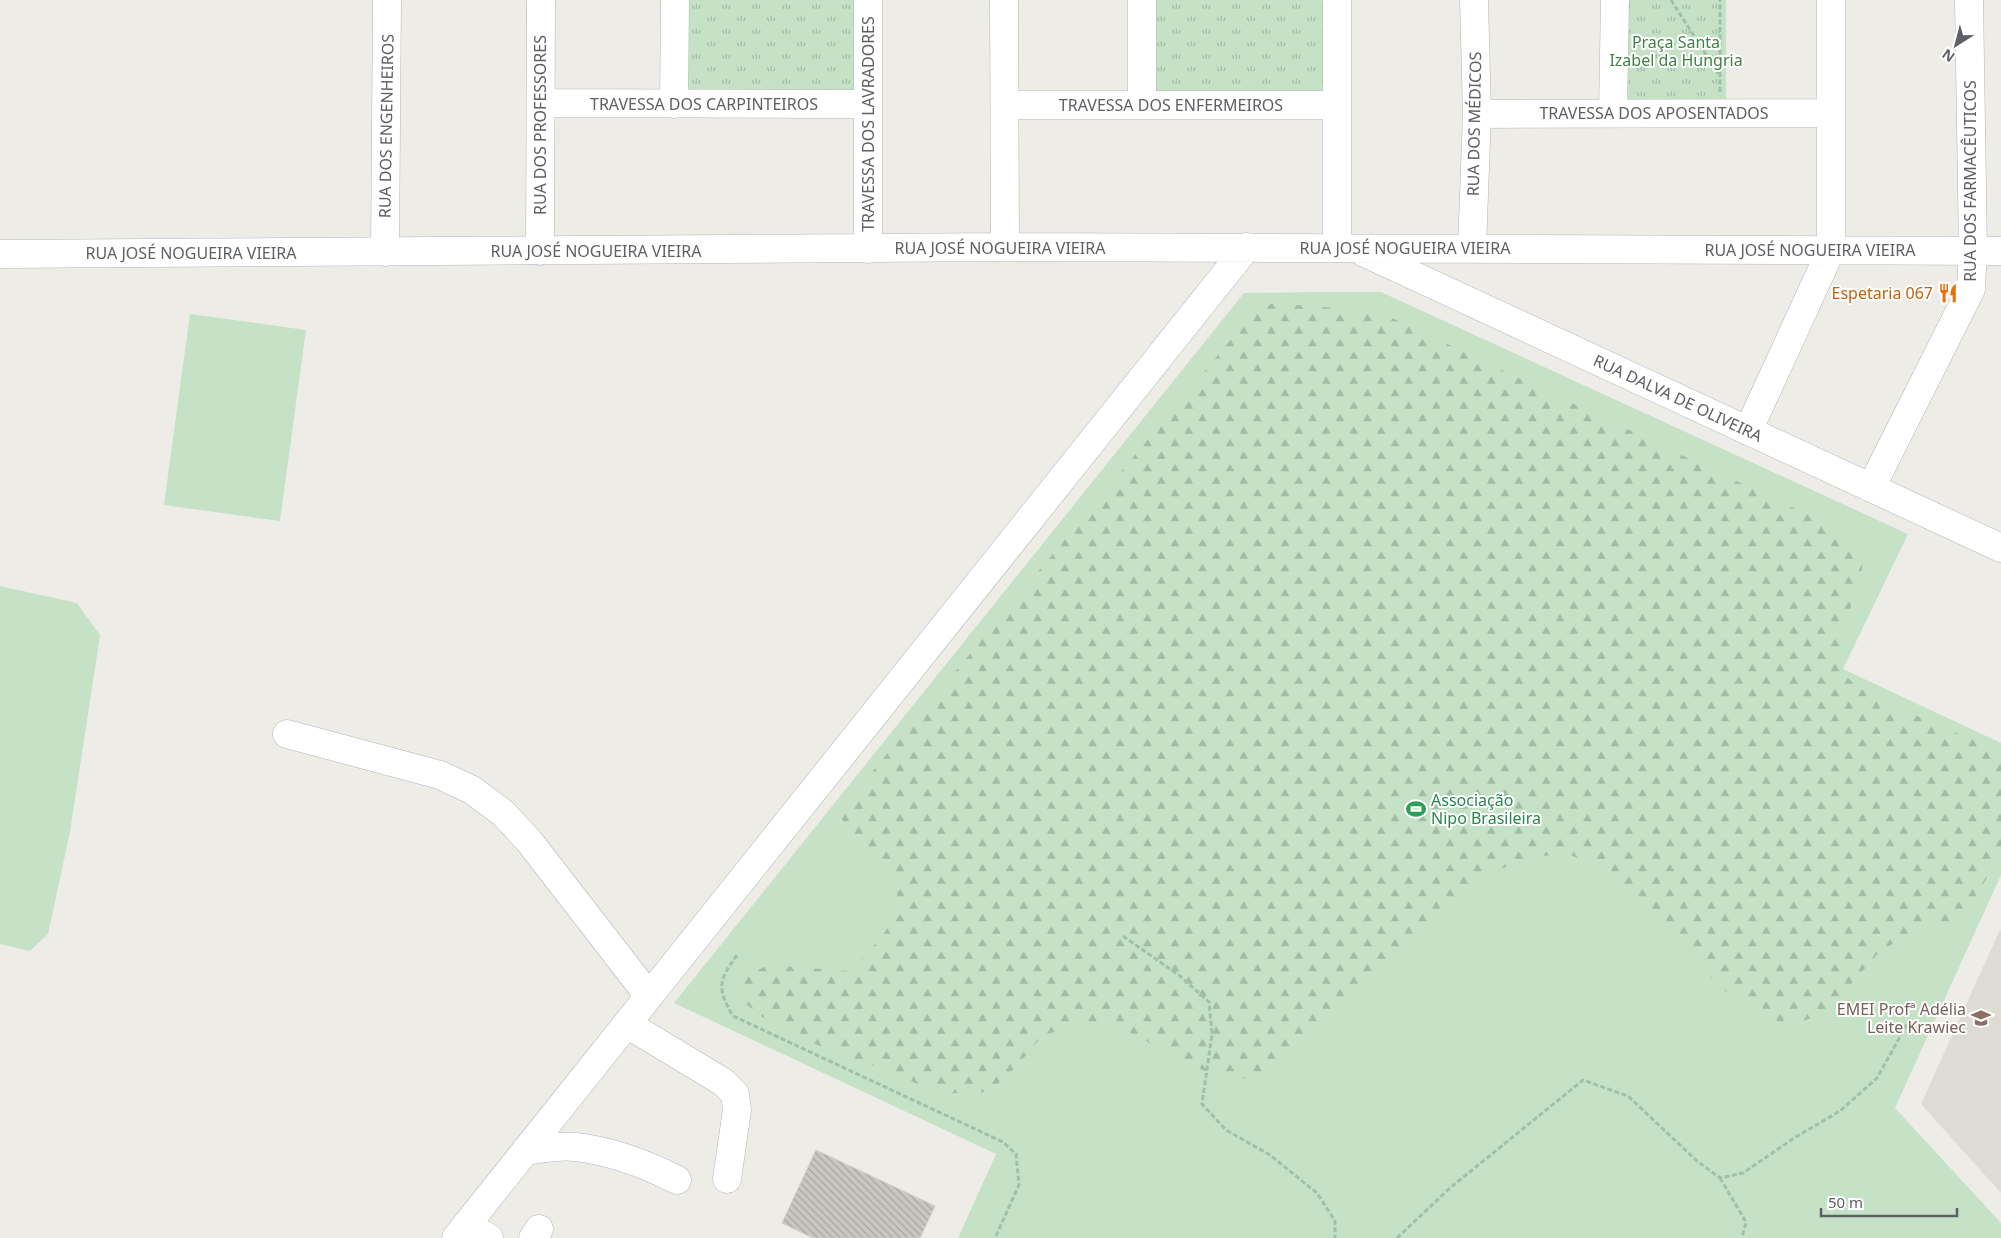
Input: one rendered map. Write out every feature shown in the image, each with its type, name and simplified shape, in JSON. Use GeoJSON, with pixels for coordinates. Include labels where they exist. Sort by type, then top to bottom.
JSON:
{"type":"FeatureCollection","features":[{"type":"Feature","properties":{"kind":"street","name":"RUA DOS ENGENHEIROS"},"geometry":{"type":"LineString","coordinates":[[385,252],[387,0]]}},
{"type":"Feature","properties":{"kind":"street","name":"RUA DOS PROFESSORES"},"geometry":{"type":"LineString","coordinates":[[540,251],[541,0]]}},
{"type":"Feature","properties":{"kind":"street"},"geometry":{"type":"LineString","coordinates":[[674,104],[675,0]]}},
{"type":"Feature","properties":{"kind":"street","name":"TRAVESSA DOS LAVRADORES"},"geometry":{"type":"LineString","coordinates":[[868,0],[868,249]]}},
{"type":"Feature","properties":{"kind":"street"},"geometry":{"type":"LineString","coordinates":[[1004,0],[1005,248]]}},
{"type":"Feature","properties":{"kind":"street"},"geometry":{"type":"LineString","coordinates":[[1142,0],[1142,105]]}},
{"type":"Feature","properties":{"kind":"street"},"geometry":{"type":"LineString","coordinates":[[1337,0],[1337,105],[1346,248]]}},
{"type":"Feature","properties":{"kind":"street","name":"RUA DOS MÉDICOS"},"geometry":{"type":"LineString","coordinates":[[1472,248],[1477,114],[1474,0]]}},
{"type":"Feature","properties":{"kind":"street"},"geometry":{"type":"LineString","coordinates":[[1613,112],[1615,0]]}},
{"type":"Feature","properties":{"kind":"street"},"geometry":{"type":"LineString","coordinates":[[1748,430],[1831,250],[1831,0]]}},
{"type":"Feature","properties":{"kind":"street","name":"RUA DOS FARMACÊUTICOS"},"geometry":{"type":"LineString","coordinates":[[1870,488],[1970,289],[1973,250],[1969,0]]}},
{"type":"Feature","properties":{"kind":"street","name":"TRAVESSA DOS CARPINTEIROS"},"geometry":{"type":"LineString","coordinates":[[540,104],[868,104]]}},
{"type":"Feature","properties":{"kind":"street","name":"TRAVESSA DOS ENFERMEIROS"},"geometry":{"type":"LineString","coordinates":[[1004,105],[1337,105]]}},
{"type":"Feature","properties":{"kind":"street","name":"TRAVESSA DOS APOSENTADOS"},"geometry":{"type":"LineString","coordinates":[[1477,114],[1613,112],[1831,113]]}},
{"type":"Feature","properties":{"kind":"street","name":"RUA JOSÉ NOGUEIRA VIEIRA"},"geometry":{"type":"LineString","coordinates":[[0,254],[1005,248],[2001,251]]}},
{"type":"Feature","properties":{"kind":"street"},"geometry":{"type":"LineString","coordinates":[[470,1234],[525,1152],[1247,248]]}},
{"type":"Feature","properties":{"kind":"street","name":"RUA DALVA DE OLIVEIRA"},"geometry":{"type":"LineString","coordinates":[[1346,248],[1748,430],[1870,488],[1998,541]]}},
{"type":"Feature","properties":{"kind":"street"},"geometry":{"type":"LineString","coordinates":[[1973,250],[2001,263]]}},
{"type":"Feature","properties":{"kind":"street"},"geometry":{"type":"LineString","coordinates":[[287,734],[440,775],[472,790],[503,813],[529,841],[649,996]]}},
{"type":"Feature","properties":{"kind":"street"},"geometry":{"type":"LineString","coordinates":[[627,1024],[723,1082],[735,1094],[736,1110],[727,1179]]}},
{"type":"Feature","properties":{"kind":"street"},"geometry":{"type":"LineString","coordinates":[[525,1152],[559,1147],[593,1150],[647,1165],[677,1180]]}},
{"type":"Feature","properties":{"kind":"path"},"geometry":{"type":"LineString","coordinates":[[1671,0],[1720,76]]}},
{"type":"Feature","properties":{"kind":"path"},"geometry":{"type":"LineString","coordinates":[[1720,0],[1720,95]]}},
{"type":"Feature","properties":{"kind":"path"},"geometry":{"type":"LineString","coordinates":[[1123,936],[1180,976],[1209,1002],[1212,1034],[1202,1104],[1226,1130],[1270,1155],[1317,1193],[1335,1221],[1335,1238]]}},
{"type":"Feature","properties":{"kind":"path"},"geometry":{"type":"LineString","coordinates":[[737,955],[725,972],[721,996],[733,1016],[1003,1142],[1016,1154],[1019,1185],[995,1238]]}},
{"type":"Feature","properties":{"kind":"path"},"geometry":{"type":"LineString","coordinates":[[1720,1178],[1742,1173],[1794,1138],[1840,1111],[1877,1078],[1910,1019]]}},
{"type":"Feature","properties":{"kind":"path"},"geometry":{"type":"LineString","coordinates":[[1396,1238],[1450,1188],[1583,1080],[1628,1096],[1697,1161],[1720,1178],[1746,1222],[1742,1238]]}},
{"type":"Feature","properties":{"kind":"shaded area","name":"EMEI Profª Adélia Leite Krawiec"},"geometry":{"type":"Polygon","coordinates":[[[2001,931],[2001,1193],[1921,1104],[2001,931]]]}},
{"type":"Feature","properties":{"kind":"green space"},"geometry":{"type":"Polygon","coordinates":[[[685,0],[858,0],[858,95],[684,94],[685,0]]]}},
{"type":"Feature","properties":{"kind":"green space"},"geometry":{"type":"Polygon","coordinates":[[[1154,0],[1325,0],[1325,94],[1154,94],[1154,0]]]}},
{"type":"Feature","properties":{"kind":"green space","name":"Praça Santa Izabel da Hungria"},"geometry":{"type":"Polygon","coordinates":[[[1627,0],[1726,0],[1726,103],[1626,103],[1627,0]]]}},
{"type":"Feature","properties":{"kind":"green space","name":"Associação Nipo Brasileira"},"geometry":{"type":"Polygon","coordinates":[[[1381,292],[1908,534],[1843,669],[2001,743],[2001,875],[1895,1108],[2001,1223],[2001,1238],[958,1238],[996,1154],[674,1003],[1244,293],[1381,292]]]}},
{"type":"Feature","properties":{"kind":"green space","name":"Associação Nipo Brasileira"},"geometry":{"type":"Polygon","coordinates":[[[1273,303],[1371,311],[1388,316],[1840,530],[1864,556],[1858,590],[1840,632],[1840,672],[1872,697],[1990,747],[2001,754],[2001,852],[1965,917],[1922,929],[1881,950],[1827,1012],[1790,1026],[1752,1011],[1720,987],[1641,899],[1608,873],[1569,854],[1527,857],[1491,874],[1421,929],[1370,980],[1267,1076],[1227,1080],[1191,1065],[1120,1027],[1081,1023],[1042,1036],[1016,1067],[989,1092],[938,1094],[901,1076],[815,1044],[764,1018],[738,998],[744,977],[768,965],[849,971],[878,942],[900,910],[892,871],[860,847],[838,813],[1251,315],[1273,303]]]}},
{"type":"Feature","properties":{"kind":"green space"},"geometry":{"type":"Polygon","coordinates":[[[190,314],[306,330],[280,521],[164,505],[190,314]]]}},
{"type":"Feature","properties":{"kind":"green space"},"geometry":{"type":"Polygon","coordinates":[[[0,586],[77,603],[100,635],[70,832],[48,934],[30,951],[0,944],[0,586]]]}},
{"type":"Feature","properties":{"kind":"building"},"geometry":{"type":"Polygon","coordinates":[[[816,1150],[935,1206],[920,1238],[813,1238],[782,1223],[816,1150]]]}},
{"type":"Feature","properties":{"kind":"place","name":"Espetaria 067"},"geometry":{"type":"Point","coordinates":[1948,293]}},
{"type":"Feature","properties":{"kind":"place","name":"Associação Nipo Brasileira"},"geometry":{"type":"Point","coordinates":[1416,809]}},
{"type":"Feature","properties":{"kind":"place","name":"EMEI Profª Adélia Leite Krawiec"},"geometry":{"type":"Point","coordinates":[1981,1018]}}]}
